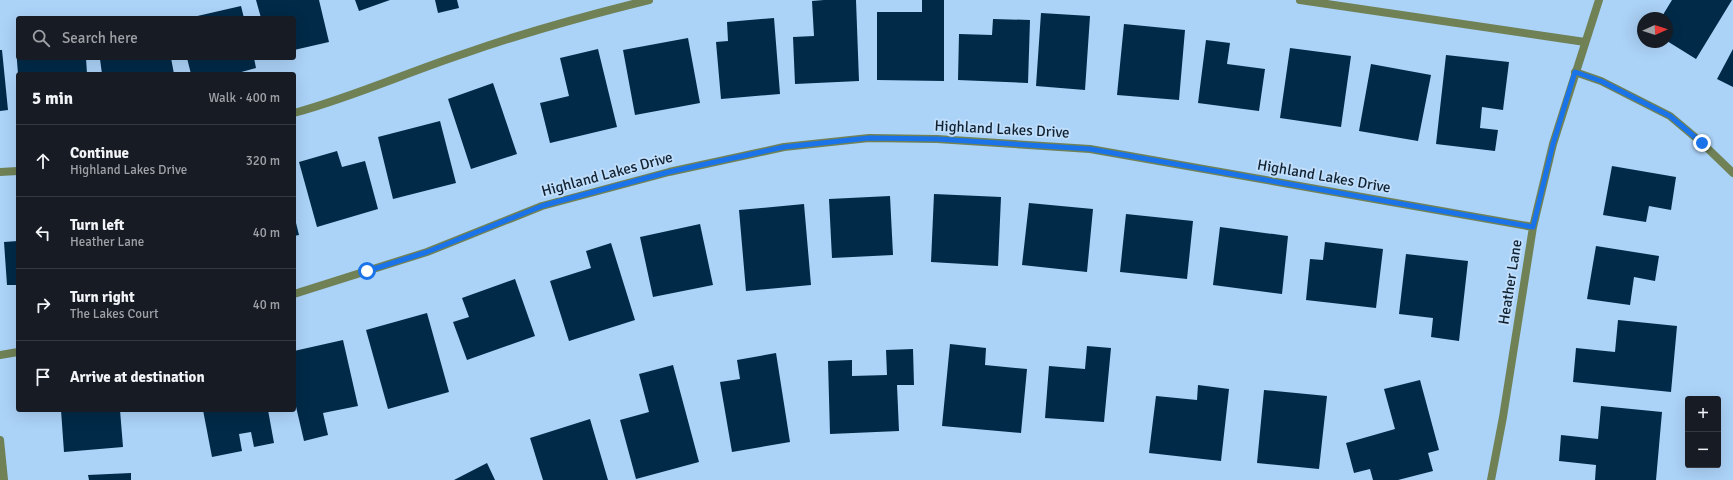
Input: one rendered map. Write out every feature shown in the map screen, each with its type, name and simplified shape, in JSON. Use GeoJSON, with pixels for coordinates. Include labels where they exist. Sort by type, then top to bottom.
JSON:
{"type":"FeatureCollection","features":[{"type":"Feature","properties":{"kind":"street"},"geometry":{"type":"LineString","coordinates":[[296,112],[358,93],[466,53],[580,17],[650,0]]}},
{"type":"Feature","properties":{"kind":"street"},"geometry":{"type":"LineString","coordinates":[[1300,0],[1585,42]]}},
{"type":"Feature","properties":{"kind":"street","name":"Heather Lane"},"geometry":{"type":"LineString","coordinates":[[1491,480],[1503,417],[1533,227],[1553,144],[1599,0]]}},
{"type":"Feature","properties":{"kind":"street"},"geometry":{"type":"LineString","coordinates":[[1575,72],[1601,81],[1670,116],[1702,143],[1733,173]]}},
{"type":"Feature","properties":{"kind":"street","name":"Highland Lakes Drive"},"geometry":{"type":"LineString","coordinates":[[296,293],[427,252],[542,206],[669,172],[784,147],[869,138],[937,139],[1090,149],[1533,227]]}},
{"type":"Feature","properties":{"kind":"street"},"geometry":{"type":"LineString","coordinates":[[0,172],[16,171]]}},
{"type":"Feature","properties":{"kind":"street"},"geometry":{"type":"LineString","coordinates":[[0,355],[16,352]]}},
{"type":"Feature","properties":{"kind":"street"},"geometry":{"type":"LineString","coordinates":[[0,440],[4,480]]}},
{"type":"Feature","properties":{"kind":"building"},"geometry":{"type":"Polygon","coordinates":[[[256,0],[319,0],[329,42],[296,50],[296,16],[260,16],[256,0]]]}},
{"type":"Feature","properties":{"kind":"building"},"geometry":{"type":"Polygon","coordinates":[[[355,0],[390,0],[359,11],[355,0]]]}},
{"type":"Feature","properties":{"kind":"building"},"geometry":{"type":"Polygon","coordinates":[[[435,0],[457,0],[459,8],[438,13],[435,0]]]}},
{"type":"Feature","properties":{"kind":"building"},"geometry":{"type":"Polygon","coordinates":[[[856,0],[859,81],[795,84],[793,37],[814,36],[812,1],[856,0]]]}},
{"type":"Feature","properties":{"kind":"building"},"geometry":{"type":"Polygon","coordinates":[[[922,0],[944,0],[944,81],[877,80],[877,12],[922,12],[922,0]]]}},
{"type":"Feature","properties":{"kind":"building"},"geometry":{"type":"Polygon","coordinates":[[[1672,0],[1732,0],[1696,59],[1673,45],[1673,12],[1665,12],[1672,0]]]}},
{"type":"Feature","properties":{"kind":"building"},"geometry":{"type":"Polygon","coordinates":[[[241,6],[244,16],[197,16],[241,6]]]}},
{"type":"Feature","properties":{"kind":"building"},"geometry":{"type":"Polygon","coordinates":[[[1041,13],[1090,16],[1085,90],[1036,86],[1041,13]]]}},
{"type":"Feature","properties":{"kind":"building"},"geometry":{"type":"Polygon","coordinates":[[[774,18],[780,94],[721,99],[716,42],[728,41],[727,22],[774,18]]]}},
{"type":"Feature","properties":{"kind":"building"},"geometry":{"type":"Polygon","coordinates":[[[993,19],[1030,20],[1028,83],[958,80],[959,34],[992,35],[993,19]]]}},
{"type":"Feature","properties":{"kind":"building"},"geometry":{"type":"Polygon","coordinates":[[[1124,24],[1185,30],[1179,100],[1117,95],[1124,24]]]}},
{"type":"Feature","properties":{"kind":"building"},"geometry":{"type":"Polygon","coordinates":[[[688,38],[700,103],[635,115],[623,50],[688,38]]]}},
{"type":"Feature","properties":{"kind":"building"},"geometry":{"type":"Polygon","coordinates":[[[1206,40],[1230,43],[1227,64],[1265,69],[1259,111],[1198,103],[1206,40]]]}},
{"type":"Feature","properties":{"kind":"building"},"geometry":{"type":"Polygon","coordinates":[[[1290,48],[1351,56],[1341,127],[1280,118],[1290,48]]]}},
{"type":"Feature","properties":{"kind":"building"},"geometry":{"type":"Polygon","coordinates":[[[598,49],[617,127],[550,143],[540,103],[569,96],[560,58],[598,49]]]}},
{"type":"Feature","properties":{"kind":"building"},"geometry":{"type":"Polygon","coordinates":[[[1733,49],[1733,87],[1717,79],[1733,49]]]}},
{"type":"Feature","properties":{"kind":"building"},"geometry":{"type":"Polygon","coordinates":[[[0,50],[2,50],[8,110],[0,111],[0,50]]]}},
{"type":"Feature","properties":{"kind":"building"},"geometry":{"type":"Polygon","coordinates":[[[1446,55],[1509,62],[1503,110],[1482,107],[1480,128],[1498,130],[1495,151],[1436,144],[1446,55]]]}},
{"type":"Feature","properties":{"kind":"building"},"geometry":{"type":"Polygon","coordinates":[[[17,60],[86,60],[87,72],[18,72],[17,60]]]}},
{"type":"Feature","properties":{"kind":"building"},"geometry":{"type":"Polygon","coordinates":[[[100,60],[171,60],[174,72],[102,72],[100,60]]]}},
{"type":"Feature","properties":{"kind":"building"},"geometry":{"type":"Polygon","coordinates":[[[188,60],[254,60],[256,68],[241,72],[190,72],[188,60]]]}},
{"type":"Feature","properties":{"kind":"building"},"geometry":{"type":"Polygon","coordinates":[[[1371,64],[1431,75],[1418,141],[1359,131],[1371,64]]]}},
{"type":"Feature","properties":{"kind":"building"},"geometry":{"type":"Polygon","coordinates":[[[493,83],[517,154],[471,169],[448,99],[493,83]]]}},
{"type":"Feature","properties":{"kind":"building"},"geometry":{"type":"Polygon","coordinates":[[[440,121],[456,183],[393,199],[378,137],[440,121]]]}},
{"type":"Feature","properties":{"kind":"building"},"geometry":{"type":"Polygon","coordinates":[[[337,151],[342,167],[365,161],[378,209],[317,227],[299,162],[337,151]]]}},
{"type":"Feature","properties":{"kind":"building"},"geometry":{"type":"Polygon","coordinates":[[[1612,166],[1676,177],[1671,210],[1649,206],[1646,222],[1603,215],[1612,166]]]}},
{"type":"Feature","properties":{"kind":"building"},"geometry":{"type":"Polygon","coordinates":[[[934,194],[1001,197],[998,266],[931,262],[934,194]]]}},
{"type":"Feature","properties":{"kind":"building"},"geometry":{"type":"Polygon","coordinates":[[[890,196],[893,255],[832,258],[829,199],[890,196]]]}},
{"type":"Feature","properties":{"kind":"building"},"geometry":{"type":"Polygon","coordinates":[[[1029,203],[1093,209],[1087,272],[1022,265],[1029,203]]]}},
{"type":"Feature","properties":{"kind":"building"},"geometry":{"type":"Polygon","coordinates":[[[804,204],[811,285],[746,291],[739,210],[804,204]]]}},
{"type":"Feature","properties":{"kind":"building"},"geometry":{"type":"Polygon","coordinates":[[[1126,214],[1193,221],[1187,279],[1120,272],[1126,214]]]}},
{"type":"Feature","properties":{"kind":"building"},"geometry":{"type":"Polygon","coordinates":[[[296,223],[299,235],[296,236],[296,223]]]}},
{"type":"Feature","properties":{"kind":"building"},"geometry":{"type":"Polygon","coordinates":[[[700,224],[713,285],[653,297],[640,237],[700,224]]]}},
{"type":"Feature","properties":{"kind":"building"},"geometry":{"type":"Polygon","coordinates":[[[1220,227],[1288,236],[1282,294],[1213,285],[1220,227]]]}},
{"type":"Feature","properties":{"kind":"building"},"geometry":{"type":"Polygon","coordinates":[[[16,241],[16,285],[7,285],[4,242],[16,241]]]}},
{"type":"Feature","properties":{"kind":"building"},"geometry":{"type":"Polygon","coordinates":[[[1325,242],[1383,249],[1376,308],[1306,300],[1310,259],[1323,260],[1325,242]]]}},
{"type":"Feature","properties":{"kind":"building"},"geometry":{"type":"Polygon","coordinates":[[[611,243],[635,320],[569,341],[550,281],[591,268],[586,251],[611,243]]]}},
{"type":"Feature","properties":{"kind":"building"},"geometry":{"type":"Polygon","coordinates":[[[1596,246],[1659,256],[1655,281],[1634,277],[1630,305],[1587,299],[1596,246]]]}},
{"type":"Feature","properties":{"kind":"building"},"geometry":{"type":"Polygon","coordinates":[[[1406,254],[1468,261],[1459,341],[1431,337],[1433,318],[1399,314],[1406,254]]]}},
{"type":"Feature","properties":{"kind":"building"},"geometry":{"type":"Polygon","coordinates":[[[515,279],[535,336],[467,360],[453,322],[469,317],[462,298],[515,279]]]}},
{"type":"Feature","properties":{"kind":"building"},"geometry":{"type":"Polygon","coordinates":[[[427,313],[449,392],[388,409],[366,330],[427,313]]]}},
{"type":"Feature","properties":{"kind":"building"},"geometry":{"type":"Polygon","coordinates":[[[1618,320],[1677,326],[1671,392],[1573,382],[1576,348],[1615,352],[1618,320]]]}},
{"type":"Feature","properties":{"kind":"building"},"geometry":{"type":"Polygon","coordinates":[[[343,340],[358,406],[323,413],[328,435],[304,441],[296,407],[296,351],[343,340]]]}},
{"type":"Feature","properties":{"kind":"building"},"geometry":{"type":"Polygon","coordinates":[[[950,344],[986,348],[985,365],[1027,369],[1021,433],[942,426],[950,344]]]}},
{"type":"Feature","properties":{"kind":"building"},"geometry":{"type":"Polygon","coordinates":[[[1087,346],[1111,348],[1104,422],[1045,418],[1049,366],[1085,369],[1087,346]]]}},
{"type":"Feature","properties":{"kind":"building"},"geometry":{"type":"Polygon","coordinates":[[[913,349],[914,385],[897,385],[899,431],[830,434],[828,361],[852,360],[852,376],[887,375],[886,350],[913,349]]]}},
{"type":"Feature","properties":{"kind":"building"},"geometry":{"type":"Polygon","coordinates":[[[776,353],[790,442],[732,452],[720,382],[740,379],[737,360],[776,353]]]}},
{"type":"Feature","properties":{"kind":"building"},"geometry":{"type":"Polygon","coordinates":[[[673,365],[699,462],[636,479],[620,420],[649,412],[639,374],[673,365]]]}},
{"type":"Feature","properties":{"kind":"building"},"geometry":{"type":"Polygon","coordinates":[[[1420,380],[1439,450],[1428,453],[1433,471],[1398,480],[1373,480],[1370,469],[1354,473],[1346,443],[1395,429],[1384,389],[1420,380]]]}},
{"type":"Feature","properties":{"kind":"building"},"geometry":{"type":"Polygon","coordinates":[[[1198,385],[1229,389],[1221,461],[1149,453],[1156,396],[1197,400],[1198,385]]]}},
{"type":"Feature","properties":{"kind":"building"},"geometry":{"type":"Polygon","coordinates":[[[1264,390],[1327,396],[1319,469],[1257,463],[1264,390]]]}},
{"type":"Feature","properties":{"kind":"building"},"geometry":{"type":"Polygon","coordinates":[[[1601,406],[1662,412],[1656,480],[1595,480],[1596,465],[1559,461],[1561,435],[1598,439],[1601,406]]]}},
{"type":"Feature","properties":{"kind":"building"},"geometry":{"type":"Polygon","coordinates":[[[61,412],[120,412],[123,447],[64,452],[61,412]]]}},
{"type":"Feature","properties":{"kind":"building"},"geometry":{"type":"Polygon","coordinates":[[[203,412],[268,412],[274,443],[254,447],[251,432],[239,434],[242,451],[212,457],[203,412]]]}},
{"type":"Feature","properties":{"kind":"building"},"geometry":{"type":"Polygon","coordinates":[[[590,419],[608,480],[543,480],[530,438],[590,419]]]}},
{"type":"Feature","properties":{"kind":"building"},"geometry":{"type":"Polygon","coordinates":[[[487,463],[495,480],[454,480],[487,463]]]}},
{"type":"Feature","properties":{"kind":"building"},"geometry":{"type":"Polygon","coordinates":[[[131,473],[131,480],[89,480],[88,475],[131,473]]]}},
{"type":"Feature","properties":{"kind":"route"},"geometry":{"type":"LineString","coordinates":[[367,271],[427,252],[542,206],[669,172],[784,147],[869,138],[937,139],[1090,149],[1533,227],[1553,144],[1575,72],[1601,81],[1670,116],[1702,143]]}}]}
